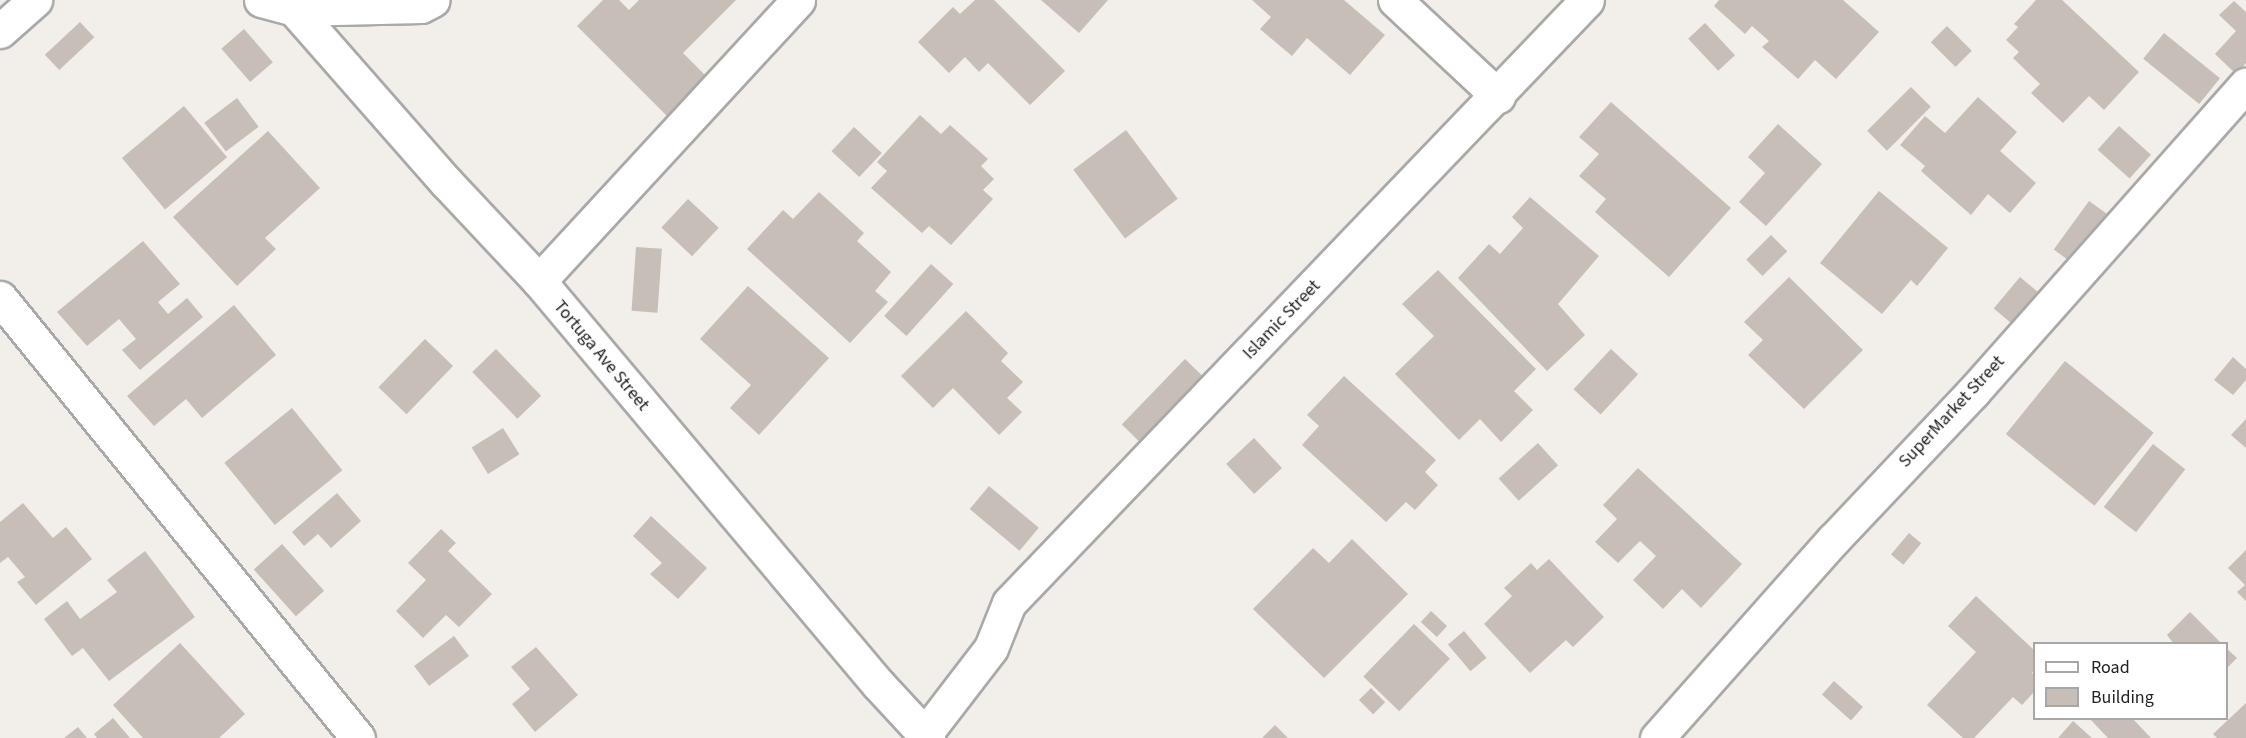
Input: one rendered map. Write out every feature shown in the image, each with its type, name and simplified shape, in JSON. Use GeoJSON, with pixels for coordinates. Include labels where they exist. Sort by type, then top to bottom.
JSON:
{"type":"FeatureCollection","features":[{"type":"Feature","properties":{"kind":"street"},"geometry":{"type":"LineString","coordinates":[[0,31],[35,0]]}},
{"type":"Feature","properties":{"kind":"street"},"geometry":{"type":"LineString","coordinates":[[261,0],[294,9],[421,6],[433,0]]}},
{"type":"Feature","properties":{"kind":"street"},"geometry":{"type":"LineString","coordinates":[[539,281],[798,0]]}},
{"type":"Feature","properties":{"kind":"street"},"geometry":{"type":"LineString","coordinates":[[1395,0],[1498,96]]}},
{"type":"Feature","properties":{"kind":"street","name":"Islamic Street"},"geometry":{"type":"LineString","coordinates":[[925,737],[991,648],[1009,603],[1498,96],[1587,0]]}},
{"type":"Feature","properties":{"kind":"street","name":"Tortuga Ave Street"},"geometry":{"type":"LineString","coordinates":[[294,9],[447,183],[539,281],[925,737]]}},
{"type":"Feature","properties":{"kind":"street","name":"SuperMarket Street"},"geometry":{"type":"LineString","coordinates":[[1657,738],[1825,549],[1973,392],[2246,85]]}},
{"type":"Feature","properties":{"kind":"street"},"geometry":{"type":"LineString","coordinates":[[0,298],[358,738]]}},
{"type":"Feature","properties":{"kind":"building"},"geometry":{"type":"Polygon","coordinates":[[[603,0],[619,0],[629,10],[639,0],[736,0],[683,53],[711,81],[671,120],[577,26],[603,0]]]}},
{"type":"Feature","properties":{"kind":"building"},"geometry":{"type":"Polygon","coordinates":[[[975,0],[994,0],[1065,71],[1030,105],[988,63],[979,72],[965,57],[949,73],[918,42],[953,7],[960,14],[975,0]]]}},
{"type":"Feature","properties":{"kind":"building"},"geometry":{"type":"Polygon","coordinates":[[[1041,0],[1108,0],[1079,33],[1041,0]]]}},
{"type":"Feature","properties":{"kind":"building"},"geometry":{"type":"Polygon","coordinates":[[[1252,0],[1344,0],[1385,35],[1350,75],[1307,38],[1292,56],[1260,29],[1271,17],[1252,0]]]}},
{"type":"Feature","properties":{"kind":"building"},"geometry":{"type":"Polygon","coordinates":[[[1719,0],[1843,0],[1879,32],[1836,79],[1815,60],[1798,79],[1762,47],[1769,41],[1752,26],[1745,34],[1714,6],[1719,0]]]}},
{"type":"Feature","properties":{"kind":"building"},"geometry":{"type":"Polygon","coordinates":[[[2036,0],[2062,0],[2139,72],[2104,110],[2089,96],[2063,123],[2031,93],[2040,84],[2013,58],[2019,52],[2006,40],[2018,27],[2014,24],[2036,0]]]}},
{"type":"Feature","properties":{"kind":"building"},"geometry":{"type":"Polygon","coordinates":[[[2234,1],[2246,12],[2246,63],[2236,74],[2215,54],[2236,31],[2219,15],[2234,1]]]}},
{"type":"Feature","properties":{"kind":"building"},"geometry":{"type":"Polygon","coordinates":[[[80,22],[94,37],[59,70],[45,55],[80,22]]]}},
{"type":"Feature","properties":{"kind":"building"},"geometry":{"type":"Polygon","coordinates":[[[1705,23],[1735,55],[1718,71],[1688,39],[1705,23]]]}},
{"type":"Feature","properties":{"kind":"building"},"geometry":{"type":"Polygon","coordinates":[[[1947,26],[1972,51],[1955,67],[1931,42],[1947,26]]]}},
{"type":"Feature","properties":{"kind":"building"},"geometry":{"type":"Polygon","coordinates":[[[244,29],[273,62],[250,82],[221,49],[244,29]]]}},
{"type":"Feature","properties":{"kind":"building"},"geometry":{"type":"Polygon","coordinates":[[[2164,33],[2220,78],[2199,104],[2143,59],[2164,33]]]}},
{"type":"Feature","properties":{"kind":"building"},"geometry":{"type":"Polygon","coordinates":[[[1911,87],[1931,107],[1887,151],[1867,131],[1911,87]]]}},
{"type":"Feature","properties":{"kind":"building"},"geometry":{"type":"Polygon","coordinates":[[[1978,97],[2017,132],[2000,151],[2036,183],[2010,213],[1988,194],[1971,215],[1921,171],[1925,166],[1900,145],[1925,116],[1945,133],[1978,97]]]}},
{"type":"Feature","properties":{"kind":"building"},"geometry":{"type":"Polygon","coordinates":[[[237,98],[259,127],[226,151],[204,123],[237,98]]]}},
{"type":"Feature","properties":{"kind":"building"},"geometry":{"type":"Polygon","coordinates":[[[1611,102],[1731,208],[1669,277],[1595,212],[1606,199],[1579,176],[1599,154],[1579,137],[1611,102]]]}},
{"type":"Feature","properties":{"kind":"building"},"geometry":{"type":"Polygon","coordinates":[[[184,106],[227,157],[165,209],[122,158],[184,106]]]}},
{"type":"Feature","properties":{"kind":"building"},"geometry":{"type":"Polygon","coordinates":[[[920,115],[941,134],[950,125],[988,159],[981,166],[994,179],[983,190],[993,199],[951,245],[929,226],[922,233],[871,188],[887,171],[877,162],[920,115]]]}},
{"type":"Feature","properties":{"kind":"building"},"geometry":{"type":"Polygon","coordinates":[[[1778,124],[1822,164],[1766,226],[1739,202],[1765,173],[1748,157],[1778,124]]]}},
{"type":"Feature","properties":{"kind":"building"},"geometry":{"type":"Polygon","coordinates":[[[2119,126],[2151,155],[2130,179],[2098,150],[2119,126]]]}},
{"type":"Feature","properties":{"kind":"building"},"geometry":{"type":"Polygon","coordinates":[[[854,127],[882,153],[859,177],[831,151],[854,127]]]}},
{"type":"Feature","properties":{"kind":"building"},"geometry":{"type":"Polygon","coordinates":[[[1126,130],[1178,199],[1125,238],[1073,170],[1126,130]]]}},
{"type":"Feature","properties":{"kind":"building"},"geometry":{"type":"Polygon","coordinates":[[[268,131],[320,188],[265,238],[276,249],[237,286],[173,217],[268,131]]]}},
{"type":"Feature","properties":{"kind":"building"},"geometry":{"type":"Polygon","coordinates":[[[1879,191],[1948,248],[1917,286],[1911,280],[1882,314],[1820,263],[1879,191]]]}},
{"type":"Feature","properties":{"kind":"building"},"geometry":{"type":"Polygon","coordinates":[[[819,192],[864,233],[857,241],[891,272],[875,291],[888,302],[850,343],[747,249],[783,210],[793,219],[819,192]]]}},
{"type":"Feature","properties":{"kind":"building"},"geometry":{"type":"Polygon","coordinates":[[[1530,197],[1599,256],[1558,304],[1585,335],[1547,371],[1458,278],[1489,244],[1500,254],[1523,228],[1512,217],[1530,197]]]}},
{"type":"Feature","properties":{"kind":"building"},"geometry":{"type":"Polygon","coordinates":[[[688,199],[719,228],[692,256],[661,228],[688,199]]]}},
{"type":"Feature","properties":{"kind":"building"},"geometry":{"type":"Polygon","coordinates":[[[2089,201],[2108,215],[2073,264],[2054,250],[2089,201]]]}},
{"type":"Feature","properties":{"kind":"building"},"geometry":{"type":"Polygon","coordinates":[[[1771,235],[1787,251],[1763,276],[1746,260],[1771,235]]]}},
{"type":"Feature","properties":{"kind":"building"},"geometry":{"type":"Polygon","coordinates":[[[143,241],[180,284],[158,302],[168,314],[187,298],[203,317],[140,370],[122,350],[136,339],[119,319],[87,346],[57,312],[143,241]]]}},
{"type":"Feature","properties":{"kind":"building"},"geometry":{"type":"Polygon","coordinates":[[[636,247],[662,249],[657,313],[632,311],[636,247]]]}},
{"type":"Feature","properties":{"kind":"building"},"geometry":{"type":"Polygon","coordinates":[[[931,264],[953,284],[906,336],[884,316],[931,264]]]}},
{"type":"Feature","properties":{"kind":"building"},"geometry":{"type":"Polygon","coordinates":[[[1438,270],[1536,369],[1514,391],[1533,410],[1501,442],[1480,419],[1459,440],[1395,374],[1434,336],[1402,304],[1438,270]]]}},
{"type":"Feature","properties":{"kind":"building"},"geometry":{"type":"Polygon","coordinates":[[[1789,277],[1863,350],[1804,409],[1748,355],[1763,340],[1744,322],[1789,277]]]}},
{"type":"Feature","properties":{"kind":"building"},"geometry":{"type":"Polygon","coordinates":[[[2020,277],[2040,294],[2014,325],[1994,308],[2020,277]]]}},
{"type":"Feature","properties":{"kind":"building"},"geometry":{"type":"Polygon","coordinates":[[[748,286],[829,358],[759,435],[730,408],[751,385],[700,339],[748,286]]]}},
{"type":"Feature","properties":{"kind":"building"},"geometry":{"type":"Polygon","coordinates":[[[234,305],[276,355],[202,418],[186,399],[154,426],[127,396],[234,305]]]}},
{"type":"Feature","properties":{"kind":"building"},"geometry":{"type":"Polygon","coordinates":[[[966,311],[1008,353],[1001,361],[1023,382],[1007,398],[1022,412],[999,435],[953,388],[933,408],[901,376],[966,311]]]}},
{"type":"Feature","properties":{"kind":"building"},"geometry":{"type":"Polygon","coordinates":[[[425,339],[453,366],[407,414],[378,387],[425,339]]]}},
{"type":"Feature","properties":{"kind":"building"},"geometry":{"type":"Polygon","coordinates":[[[496,349],[541,396],[517,419],[472,372],[496,349]]]}},
{"type":"Feature","properties":{"kind":"building"},"geometry":{"type":"Polygon","coordinates":[[[1611,349],[1638,374],[1601,414],[1573,389],[1611,349]]]}},
{"type":"Feature","properties":{"kind":"building"},"geometry":{"type":"Polygon","coordinates":[[[2233,357],[2246,369],[2246,380],[2233,395],[2214,380],[2233,357]]]}},
{"type":"Feature","properties":{"kind":"building"},"geometry":{"type":"Polygon","coordinates":[[[1185,359],[1209,382],[1146,447],[1122,424],[1185,359]]]}},
{"type":"Feature","properties":{"kind":"building"},"geometry":{"type":"Polygon","coordinates":[[[2065,361],[2154,433],[2094,506],[2006,434],[2065,361]]]}},
{"type":"Feature","properties":{"kind":"building"},"geometry":{"type":"Polygon","coordinates":[[[1344,376],[1436,460],[1425,472],[1438,485],[1415,510],[1406,502],[1386,522],[1302,445],[1319,426],[1307,415],[1344,376]]]}},
{"type":"Feature","properties":{"kind":"building"},"geometry":{"type":"Polygon","coordinates":[[[292,408],[342,470],[275,525],[224,463],[292,408]]]}},
{"type":"Feature","properties":{"kind":"building"},"geometry":{"type":"Polygon","coordinates":[[[2246,419],[2246,448],[2231,435],[2246,419]]]}},
{"type":"Feature","properties":{"kind":"building"},"geometry":{"type":"Polygon","coordinates":[[[503,428],[519,454],[488,474],[472,448],[503,428]]]}},
{"type":"Feature","properties":{"kind":"building"},"geometry":{"type":"Polygon","coordinates":[[[1254,438],[1282,468],[1254,494],[1226,464],[1254,438]]]}},
{"type":"Feature","properties":{"kind":"building"},"geometry":{"type":"Polygon","coordinates":[[[1538,443],[1558,465],[1519,501],[1499,478],[1538,443]]]}},
{"type":"Feature","properties":{"kind":"building"},"geometry":{"type":"Polygon","coordinates":[[[2153,444],[2185,469],[2136,532],[2104,507],[2153,444]]]}},
{"type":"Feature","properties":{"kind":"building"},"geometry":{"type":"Polygon","coordinates":[[[1638,468],[1742,564],[1701,608],[1682,589],[1663,609],[1633,580],[1656,556],[1640,541],[1618,563],[1595,542],[1617,519],[1603,505],[1638,468]]]}},
{"type":"Feature","properties":{"kind":"building"},"geometry":{"type":"Polygon","coordinates":[[[989,486],[1039,528],[1020,551],[970,509],[989,486]]]}},
{"type":"Feature","properties":{"kind":"building"},"geometry":{"type":"Polygon","coordinates":[[[337,493],[361,521],[331,548],[318,534],[304,546],[292,532],[337,493]]]}},
{"type":"Feature","properties":{"kind":"building"},"geometry":{"type":"Polygon","coordinates":[[[23,503],[53,538],[66,527],[92,559],[36,605],[17,582],[25,577],[8,557],[0,563],[0,522],[23,503]]]}},
{"type":"Feature","properties":{"kind":"building"},"geometry":{"type":"Polygon","coordinates":[[[651,516],[707,568],[678,599],[650,574],[662,563],[633,536],[651,516]]]}},
{"type":"Feature","properties":{"kind":"building"},"geometry":{"type":"Polygon","coordinates":[[[441,529],[456,543],[448,551],[492,594],[459,627],[446,615],[423,638],[396,611],[426,580],[408,563],[441,529]]]}},
{"type":"Feature","properties":{"kind":"building"},"geometry":{"type":"Polygon","coordinates":[[[1909,533],[1921,543],[1903,565],[1891,554],[1909,533]]]}},
{"type":"Feature","properties":{"kind":"building"},"geometry":{"type":"Polygon","coordinates":[[[1352,539],[1408,594],[1324,678],[1253,609],[1313,548],[1329,563],[1352,539]]]}},
{"type":"Feature","properties":{"kind":"building"},"geometry":{"type":"Polygon","coordinates":[[[282,544],[324,591],[296,616],[254,569],[282,544]]]}},
{"type":"Feature","properties":{"kind":"building"},"geometry":{"type":"Polygon","coordinates":[[[2246,550],[2246,601],[2237,592],[2245,585],[2228,568],[2246,550]]]}},
{"type":"Feature","properties":{"kind":"building"},"geometry":{"type":"Polygon","coordinates":[[[145,551],[195,617],[109,681],[83,648],[72,656],[44,619],[67,601],[80,619],[117,592],[107,580],[145,551]]]}},
{"type":"Feature","properties":{"kind":"building"},"geometry":{"type":"Polygon","coordinates":[[[1549,559],[1604,617],[1573,647],[1566,640],[1530,673],[1484,624],[1512,596],[1504,588],[1531,563],[1537,570],[1549,559]]]}},
{"type":"Feature","properties":{"kind":"building"},"geometry":{"type":"Polygon","coordinates":[[[1976,596],[2033,649],[2033,693],[2022,705],[2013,697],[1974,738],[1963,738],[1927,705],[1976,652],[1948,626],[1976,596]]]}},
{"type":"Feature","properties":{"kind":"building"},"geometry":{"type":"Polygon","coordinates":[[[1431,611],[1447,626],[1437,637],[1421,622],[1431,611]]]}},
{"type":"Feature","properties":{"kind":"building"},"geometry":{"type":"Polygon","coordinates":[[[2190,612],[2220,642],[2172,642],[2167,635],[2190,612]]]}},
{"type":"Feature","properties":{"kind":"building"},"geometry":{"type":"Polygon","coordinates":[[[1414,624],[1450,659],[1399,711],[1363,677],[1414,624]]]}},
{"type":"Feature","properties":{"kind":"building"},"geometry":{"type":"Polygon","coordinates":[[[1464,631],[1486,658],[1470,671],[1448,644],[1464,631]]]}},
{"type":"Feature","properties":{"kind":"building"},"geometry":{"type":"Polygon","coordinates":[[[454,636],[469,656],[429,686],[414,666],[454,636]]]}},
{"type":"Feature","properties":{"kind":"building"},"geometry":{"type":"Polygon","coordinates":[[[180,643],[245,714],[219,738],[143,738],[113,705],[180,643]]]}},
{"type":"Feature","properties":{"kind":"building"},"geometry":{"type":"Polygon","coordinates":[[[536,647],[578,695],[535,732],[512,704],[530,689],[511,667],[536,647]]]}},
{"type":"Feature","properties":{"kind":"building"},"geometry":{"type":"Polygon","coordinates":[[[2228,650],[2237,658],[2228,667],[2228,650]]]}},
{"type":"Feature","properties":{"kind":"building"},"geometry":{"type":"Polygon","coordinates":[[[1834,681],[1863,707],[1851,720],[1822,694],[1834,681]]]}},
{"type":"Feature","properties":{"kind":"building"},"geometry":{"type":"Polygon","coordinates":[[[1371,688],[1385,702],[1373,714],[1359,700],[1371,688]]]}},
{"type":"Feature","properties":{"kind":"building"},"geometry":{"type":"Polygon","coordinates":[[[2246,703],[2246,738],[2217,738],[2213,734],[2246,703]]]}},
{"type":"Feature","properties":{"kind":"building"},"geometry":{"type":"Polygon","coordinates":[[[113,718],[130,738],[97,738],[94,734],[113,718]]]}},
{"type":"Feature","properties":{"kind":"building"},"geometry":{"type":"Polygon","coordinates":[[[2091,720],[2134,720],[2151,738],[2108,738],[2091,720]]]}},
{"type":"Feature","properties":{"kind":"building"},"geometry":{"type":"Polygon","coordinates":[[[2073,721],[2092,738],[2058,738],[2073,721]]]}},
{"type":"Feature","properties":{"kind":"building"},"geometry":{"type":"Polygon","coordinates":[[[1275,725],[1288,738],[1262,738],[1275,725]]]}},
{"type":"Feature","properties":{"kind":"building"},"geometry":{"type":"Polygon","coordinates":[[[78,727],[87,738],[64,738],[78,727]]]}}]}
